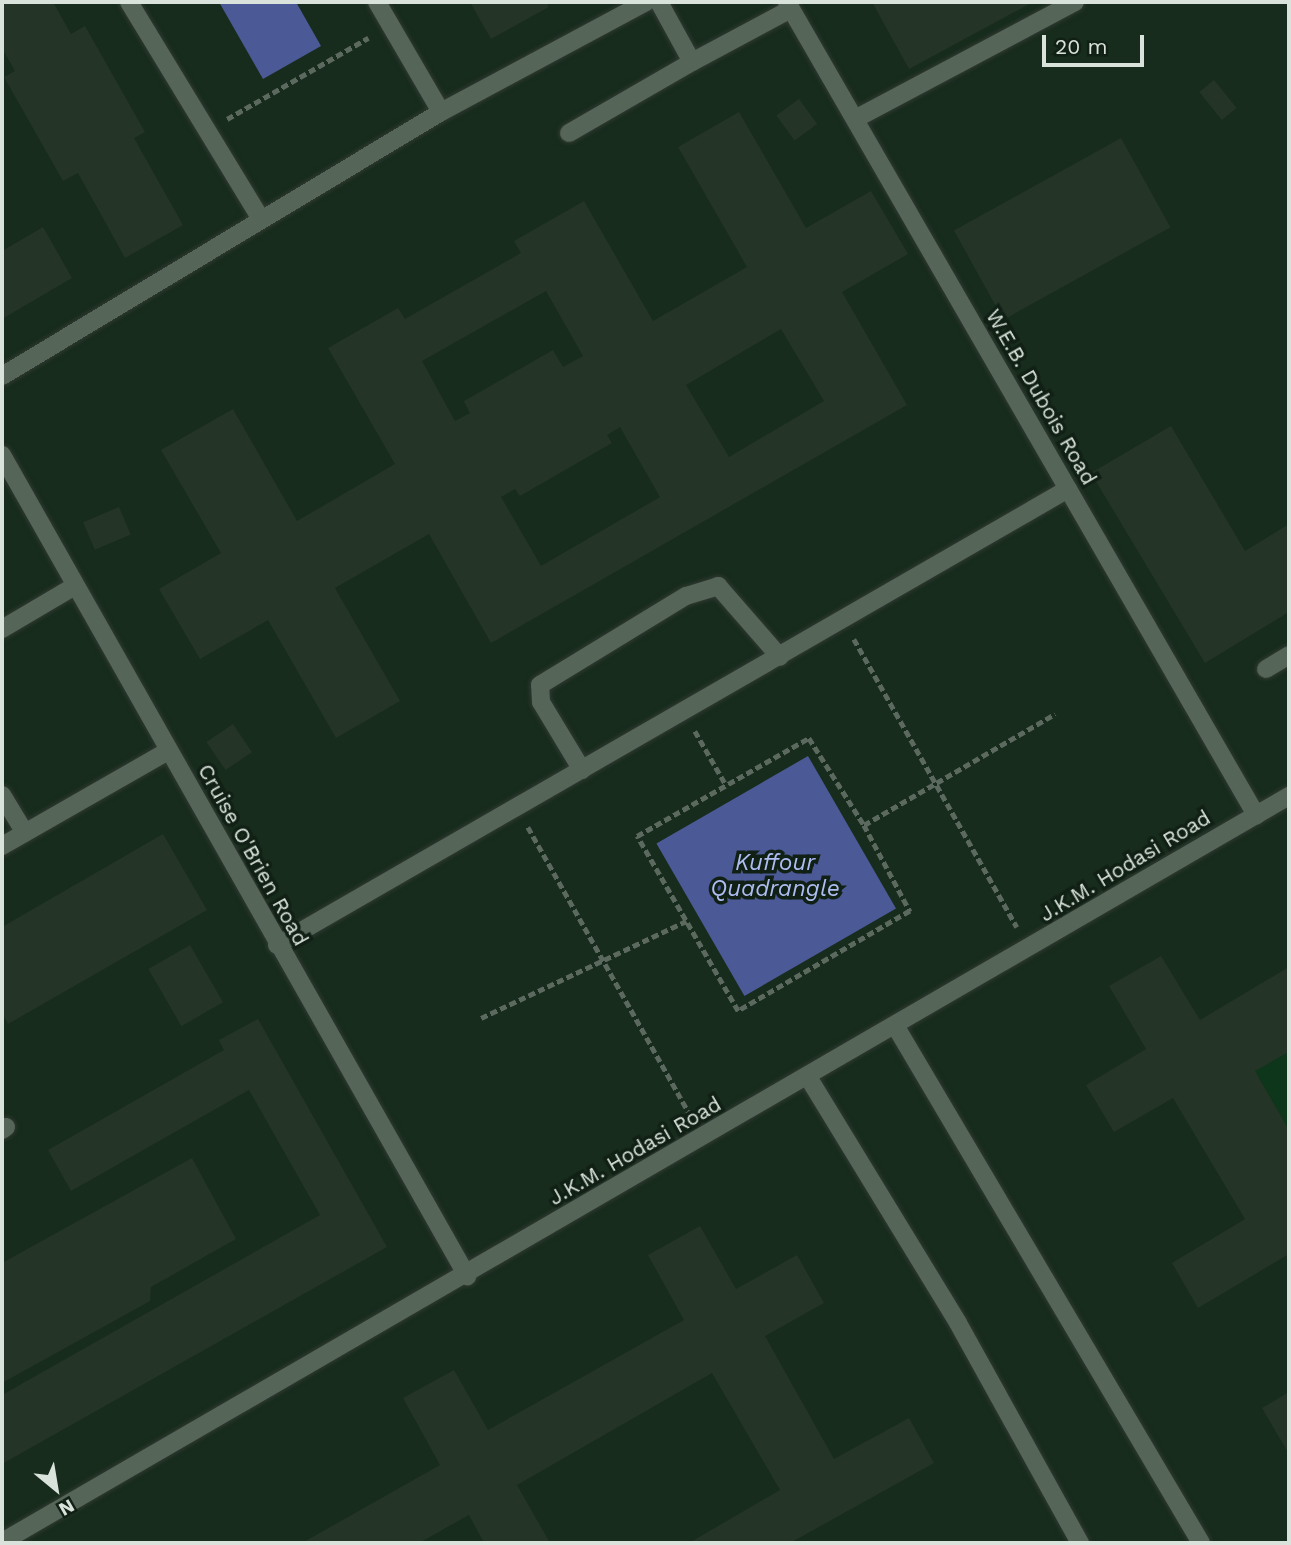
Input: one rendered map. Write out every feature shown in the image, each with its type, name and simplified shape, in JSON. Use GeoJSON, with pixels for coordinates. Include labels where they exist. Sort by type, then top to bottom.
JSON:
{"type":"FeatureCollection","features":[{"type":"Feature","properties":{"kind":"street"},"geometry":{"type":"LineString","coordinates":[[129,2],[261,219]]}},
{"type":"Feature","properties":{"kind":"street"},"geometry":{"type":"LineString","coordinates":[[377,2],[441,112]]}},
{"type":"Feature","properties":{"kind":"street"},"geometry":{"type":"LineString","coordinates":[[2,376],[441,112],[646,2]]}},
{"type":"Feature","properties":{"kind":"street"},"geometry":{"type":"LineString","coordinates":[[659,2],[692,62]]}},
{"type":"Feature","properties":{"kind":"street"},"geometry":{"type":"LineString","coordinates":[[855,119],[1075,2]]}},
{"type":"Feature","properties":{"kind":"street"},"geometry":{"type":"LineString","coordinates":[[569,133],[789,5]]}},
{"type":"Feature","properties":{"kind":"street","name":"W.E.B. Dubois Road"},"geometry":{"type":"LineString","coordinates":[[789,5],[1255,815]]}},
{"type":"Feature","properties":{"kind":"street","name":"Cruise O'Brien Road"},"geometry":{"type":"LineString","coordinates":[[2,455],[277,945],[467,1276]]}},
{"type":"Feature","properties":{"kind":"street"},"geometry":{"type":"LineString","coordinates":[[277,945],[844,621],[1068,489]]}},
{"type":"Feature","properties":{"kind":"street"},"geometry":{"type":"LineString","coordinates":[[2,629],[75,586]]}},
{"type":"Feature","properties":{"kind":"street"},"geometry":{"type":"LineString","coordinates":[[582,770],[541,702],[540,685],[686,596],[718,586],[780,657]]}},
{"type":"Feature","properties":{"kind":"street"},"geometry":{"type":"LineString","coordinates":[[1266,669],[1289,655]]}},
{"type":"Feature","properties":{"kind":"street"},"geometry":{"type":"LineString","coordinates":[[2,846],[169,751]]}},
{"type":"Feature","properties":{"kind":"street"},"geometry":{"type":"LineString","coordinates":[[2,795],[25,833]]}},
{"type":"Feature","properties":{"kind":"street","name":"J.K.M. Hodasi Road"},"geometry":{"type":"LineString","coordinates":[[2,1542],[467,1276],[1289,796]]}},
{"type":"Feature","properties":{"kind":"street"},"geometry":{"type":"LineString","coordinates":[[896,1027],[1200,1543]]}},
{"type":"Feature","properties":{"kind":"street"},"geometry":{"type":"LineString","coordinates":[[808,1077],[957,1323],[1080,1543]]}},
{"type":"Feature","properties":{"kind":"path"},"geometry":{"type":"LineString","coordinates":[[206,130],[390,26]]}},
{"type":"Feature","properties":{"kind":"path"},"geometry":{"type":"LineString","coordinates":[[844,621],[1029,949]]}},
{"type":"Feature","properties":{"kind":"path"},"geometry":{"type":"LineString","coordinates":[[685,712],[726,785]]}},
{"type":"Feature","properties":{"kind":"path"},"geometry":{"type":"LineString","coordinates":[[864,825],[1055,714]]}},
{"type":"Feature","properties":{"kind":"path"},"geometry":{"type":"LineString","coordinates":[[809,738],[864,825],[910,911],[738,1011],[637,836],[726,785],[809,738]]}},
{"type":"Feature","properties":{"kind":"path"},"geometry":{"type":"LineString","coordinates":[[517,808],[703,1138]]}},
{"type":"Feature","properties":{"kind":"path"},"geometry":{"type":"LineString","coordinates":[[481,1018],[686,921]]}},
{"type":"Feature","properties":{"kind":"shaded area"},"geometry":{"type":"Polygon","coordinates":[[[2,2],[1289,2],[1289,1543],[2,1543],[2,2]]]}},
{"type":"Feature","properties":{"kind":"shaded area"},"geometry":{"type":"Polygon","coordinates":[[[1289,1052],[1289,1130],[1255,1071],[1289,1052]]]}},
{"type":"Feature","properties":{"kind":"water"},"geometry":{"type":"Polygon","coordinates":[[[219,2],[296,2],[321,46],[263,79],[219,2]]]}},
{"type":"Feature","properties":{"kind":"water","name":"Kuffour Quadrangle"},"geometry":{"type":"Polygon","coordinates":[[[808,756],[896,908],[744,996],[656,844],[808,756]]]}},
{"type":"Feature","properties":{"kind":"building"},"geometry":{"type":"Polygon","coordinates":[[[2,2],[53,2],[71,34],[85,26],[145,132],[134,138],[183,225],[125,258],[78,173],[63,181],[4,77],[15,71],[2,48],[2,2]]]}},
{"type":"Feature","properties":{"kind":"building"},"geometry":{"type":"Polygon","coordinates":[[[470,2],[546,2],[549,7],[491,39],[470,2]]]}},
{"type":"Feature","properties":{"kind":"building"},"geometry":{"type":"Polygon","coordinates":[[[872,2],[1033,2],[909,69],[872,2]]]}},
{"type":"Feature","properties":{"kind":"building"},"geometry":{"type":"Polygon","coordinates":[[[1214,80],[1237,108],[1222,120],[1199,92],[1214,80]]]}},
{"type":"Feature","properties":{"kind":"building"},"geometry":{"type":"Polygon","coordinates":[[[799,99],[817,124],[795,141],[776,115],[799,99]]]}},
{"type":"Feature","properties":{"kind":"building"},"geometry":{"type":"Polygon","coordinates":[[[739,112],[806,228],[871,191],[908,254],[842,292],[907,405],[491,643],[429,534],[335,588],[400,701],[336,738],[268,620],[200,659],[159,589],[221,553],[161,450],[233,409],[297,521],[395,464],[328,348],[398,308],[405,319],[521,253],[514,241],[584,201],[653,321],[747,267],[678,147],[739,112]],[[546,291],[422,361],[455,421],[470,413],[464,401],[553,350],[563,367],[583,356],[546,291]],[[781,329],[686,385],[729,457],[824,401],[781,329]],[[620,427],[607,435],[612,443],[520,496],[515,489],[501,497],[541,566],[660,497],[620,427]]]}},
{"type":"Feature","properties":{"kind":"building"},"geometry":{"type":"Polygon","coordinates":[[[1121,138],[1170,227],[1003,320],[954,231],[1121,138]]]}},
{"type":"Feature","properties":{"kind":"building"},"geometry":{"type":"Polygon","coordinates":[[[43,227],[72,278],[2,319],[2,251],[43,227]]]}},
{"type":"Feature","properties":{"kind":"building"},"geometry":{"type":"Polygon","coordinates":[[[1171,426],[1245,551],[1289,524],[1289,612],[1205,663],[1091,473],[1171,426]]]}},
{"type":"Feature","properties":{"kind":"building"},"geometry":{"type":"Polygon","coordinates":[[[119,507],[131,535],[95,550],[83,522],[119,507]]]}},
{"type":"Feature","properties":{"kind":"building"},"geometry":{"type":"Polygon","coordinates":[[[233,724],[252,752],[225,770],[206,742],[233,724]]]}},
{"type":"Feature","properties":{"kind":"building"},"geometry":{"type":"Polygon","coordinates":[[[163,834],[207,910],[8,1024],[2,1013],[2,927],[163,834]]]}},
{"type":"Feature","properties":{"kind":"building"},"geometry":{"type":"Polygon","coordinates":[[[190,945],[223,1002],[181,1026],[148,969],[190,945]]]}},
{"type":"Feature","properties":{"kind":"building"},"geometry":{"type":"Polygon","coordinates":[[[1161,956],[1200,1020],[1289,967],[1289,1052],[1255,1071],[1289,1130],[1289,1254],[1198,1308],[1172,1263],[1245,1219],[1173,1098],[1114,1132],[1086,1085],[1146,1049],[1109,986],[1161,956]]]}},
{"type":"Feature","properties":{"kind":"building"},"geometry":{"type":"Polygon","coordinates":[[[258,1019],[387,1247],[2,1464],[2,1395],[320,1215],[249,1090],[71,1191],[48,1150],[224,1050],[219,1040],[258,1019]]]}},
{"type":"Feature","properties":{"kind":"building"},"geometry":{"type":"Polygon","coordinates":[[[192,1158],[236,1239],[151,1287],[150,1301],[2,1383],[2,1263],[192,1158]]]}},
{"type":"Feature","properties":{"kind":"building"},"geometry":{"type":"Polygon","coordinates":[[[700,1226],[736,1289],[797,1255],[824,1303],[765,1336],[834,1459],[909,1418],[934,1463],[790,1543],[689,1543],[780,1490],[712,1373],[517,1485],[550,1543],[484,1543],[469,1515],[419,1543],[302,1543],[440,1465],[403,1398],[454,1370],[488,1430],[684,1320],[648,1255],[700,1226]]]}},
{"type":"Feature","properties":{"kind":"building"},"geometry":{"type":"Polygon","coordinates":[[[1289,1392],[1289,1454],[1262,1408],[1289,1392]]]}}]}
